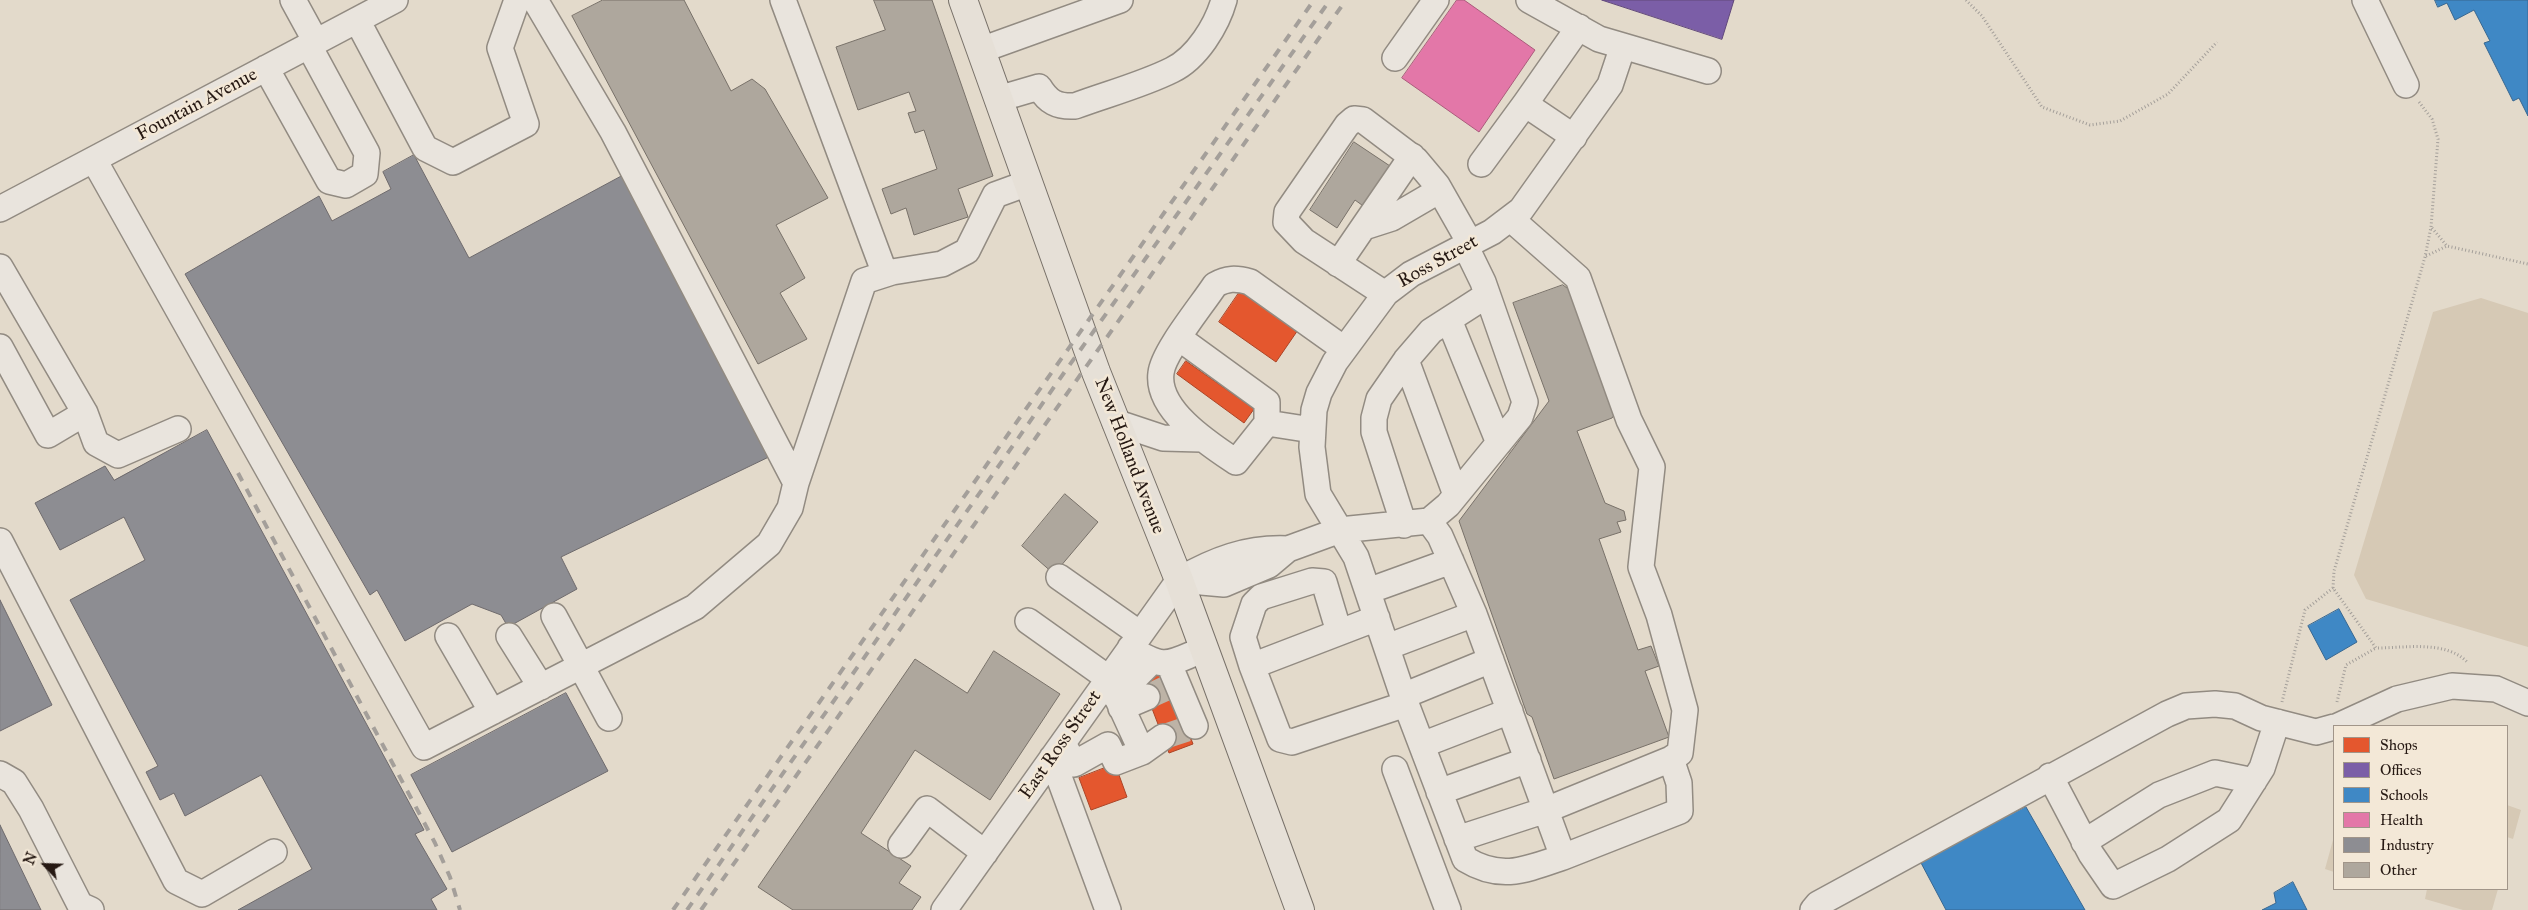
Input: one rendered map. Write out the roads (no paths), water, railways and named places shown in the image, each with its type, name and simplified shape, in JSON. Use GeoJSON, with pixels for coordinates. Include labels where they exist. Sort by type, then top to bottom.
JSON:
{"type":"FeatureCollection","features":[{"type":"Feature","properties":{"kind":"main road","name":"New Holland Avenue"},"geometry":{"type":"LineString","coordinates":[[963,0],[1115,422],[1179,580],[1204,650],[1201,725],[1300,910]]}},
{"type":"Feature","properties":{"kind":"street"},"geometry":{"type":"LineString","coordinates":[[266,68],[329,181],[346,185],[365,174],[367,153],[293,0]]}},
{"type":"Feature","properties":{"kind":"street","name":"Fountain Avenue"},"geometry":{"type":"LineString","coordinates":[[0,209],[395,0]]}},
{"type":"Feature","properties":{"kind":"street"},"geometry":{"type":"LineString","coordinates":[[357,20],[425,148],[454,162],[526,124],[500,48],[517,0]]}},
{"type":"Feature","properties":{"kind":"street"},"geometry":{"type":"LineString","coordinates":[[535,0],[612,132],[796,482]]}},
{"type":"Feature","properties":{"kind":"street"},"geometry":{"type":"LineString","coordinates":[[783,0],[885,274]]}},
{"type":"Feature","properties":{"kind":"street"},"geometry":{"type":"LineString","coordinates":[[981,50],[1120,0]]}},
{"type":"Feature","properties":{"kind":"street"},"geometry":{"type":"LineString","coordinates":[[998,99],[1039,86],[1046,99],[1061,107],[1075,106],[1174,69],[1197,49],[1220,15],[1224,0]]}},
{"type":"Feature","properties":{"kind":"street"},"geometry":{"type":"LineString","coordinates":[[1395,58],[1436,0]]}},
{"type":"Feature","properties":{"kind":"street"},"geometry":{"type":"LineString","coordinates":[[1529,0],[1599,39],[1708,71]]}},
{"type":"Feature","properties":{"kind":"street"},"geometry":{"type":"LineString","coordinates":[[2365,0],[2406,85]]}},
{"type":"Feature","properties":{"kind":"street"},"geometry":{"type":"LineString","coordinates":[[1481,164],[1579,27]]}},
{"type":"Feature","properties":{"kind":"street","name":"Ross Street"},"geometry":{"type":"LineString","coordinates":[[1623,46],[1610,85],[1533,195],[1511,219],[1411,274],[1385,294],[1344,349],[1326,377],[1319,393],[1312,430],[1318,494],[1354,552],[1405,700],[1465,859],[1478,867],[1516,873],[1563,858],[1680,811],[1679,783],[1671,759]]}},
{"type":"Feature","properties":{"kind":"street"},"geometry":{"type":"LineString","coordinates":[[1525,104],[1574,137]]}},
{"type":"Feature","properties":{"kind":"street"},"geometry":{"type":"LineString","coordinates":[[1179,580],[1224,584],[1269,565],[1288,549],[1340,530],[1429,521],[1439,515],[1520,417],[1525,402],[1468,244],[1440,190],[1412,156],[1363,120],[1354,119],[1341,133],[1287,212],[1286,222],[1304,241],[1385,294]]}},
{"type":"Feature","properties":{"kind":"street"},"geometry":{"type":"LineString","coordinates":[[1338,264],[1412,156]]}},
{"type":"Feature","properties":{"kind":"street"},"geometry":{"type":"LineString","coordinates":[[94,160],[424,747],[695,607],[769,544],[790,508],[796,482],[864,281],[885,274],[942,264],[967,251],[995,196],[1028,183]]}},
{"type":"Feature","properties":{"kind":"street"},"geometry":{"type":"LineString","coordinates":[[1364,226],[1392,218],[1440,190]]}},
{"type":"Feature","properties":{"kind":"street"},"geometry":{"type":"LineString","coordinates":[[1457,839],[1546,810],[1671,759],[1680,753],[1685,710],[1659,615],[1641,567],[1652,467],[1629,420],[1578,278],[1511,219]]}},
{"type":"Feature","properties":{"kind":"street"},"geometry":{"type":"LineString","coordinates":[[0,267],[85,413],[96,443],[118,455],[178,429]]}},
{"type":"Feature","properties":{"kind":"street"},"geometry":{"type":"LineString","coordinates":[[1179,338],[1267,402],[1267,423],[1236,462],[1201,439],[1166,401],[1161,386],[1161,371],[1167,355],[1215,285],[1224,280],[1237,278],[1250,282],[1344,349]]}},
{"type":"Feature","properties":{"kind":"street"},"geometry":{"type":"LineString","coordinates":[[1404,525],[1374,432],[1374,418],[1379,399],[1406,360],[1431,331],[1487,295]]}},
{"type":"Feature","properties":{"kind":"street"},"geometry":{"type":"LineString","coordinates":[[1449,320],[1499,443]]}},
{"type":"Feature","properties":{"kind":"street"},"geometry":{"type":"LineString","coordinates":[[0,347],[48,435],[85,413]]}},
{"type":"Feature","properties":{"kind":"street"},"geometry":{"type":"LineString","coordinates":[[1406,360],[1456,495]]}},
{"type":"Feature","properties":{"kind":"street"},"geometry":{"type":"LineString","coordinates":[[1115,422],[1163,438],[1201,439]]}},
{"type":"Feature","properties":{"kind":"street"},"geometry":{"type":"LineString","coordinates":[[1267,423],[1312,430]]}},
{"type":"Feature","properties":{"kind":"street"},"geometry":{"type":"LineString","coordinates":[[1429,521],[1440,536],[1474,614],[1563,858]]}},
{"type":"Feature","properties":{"kind":"street"},"geometry":{"type":"LineString","coordinates":[[0,541],[176,881],[202,894],[274,852]]}},
{"type":"Feature","properties":{"kind":"street"},"geometry":{"type":"LineString","coordinates":[[1368,591],[1451,561]]}},
{"type":"Feature","properties":{"kind":"street"},"geometry":{"type":"LineString","coordinates":[[1059,577],[1135,641],[1167,674],[1201,725]]}},
{"type":"Feature","properties":{"kind":"street","name":"East Ross Street"},"geometry":{"type":"LineString","coordinates":[[944,910],[1057,750],[1115,694],[1135,641],[1179,580]]}},
{"type":"Feature","properties":{"kind":"street"},"geometry":{"type":"LineString","coordinates":[[1339,632],[1324,582],[1312,581],[1261,597],[1254,604],[1243,637],[1280,739],[1292,742],[1405,700],[1491,660]]}},
{"type":"Feature","properties":{"kind":"street"},"geometry":{"type":"LineString","coordinates":[[1387,648],[1474,614]]}},
{"type":"Feature","properties":{"kind":"street"},"geometry":{"type":"LineString","coordinates":[[554,616],[609,718]]}},
{"type":"Feature","properties":{"kind":"street"},"geometry":{"type":"LineString","coordinates":[[1252,666],[1377,618]]}},
{"type":"Feature","properties":{"kind":"street"},"geometry":{"type":"LineString","coordinates":[[1028,621],[1115,694],[1142,752]]}},
{"type":"Feature","properties":{"kind":"street"},"geometry":{"type":"LineString","coordinates":[[448,636],[492,712]]}},
{"type":"Feature","properties":{"kind":"street"},"geometry":{"type":"LineString","coordinates":[[509,636],[541,687]]}},
{"type":"Feature","properties":{"kind":"street"},"geometry":{"type":"LineString","coordinates":[[1115,694],[1167,674],[1204,650]]}},
{"type":"Feature","properties":{"kind":"street"},"geometry":{"type":"LineString","coordinates":[[2339,725],[2397,700],[2452,686],[2496,689],[2528,703]]}},
{"type":"Feature","properties":{"kind":"street"},"geometry":{"type":"LineString","coordinates":[[1115,694],[1147,697]]}},
{"type":"Feature","properties":{"kind":"street"},"geometry":{"type":"LineString","coordinates":[[1813,910],[1818,904],[2050,776],[2186,706],[2215,704],[2236,706],[2277,722],[2316,732],[2333,727]]}},
{"type":"Feature","properties":{"kind":"street"},"geometry":{"type":"LineString","coordinates":[[1422,745],[1510,711]]}},
{"type":"Feature","properties":{"kind":"street"},"geometry":{"type":"LineString","coordinates":[[2050,776],[2084,842],[2113,886],[2168,859],[2229,820],[2262,768],[2277,722]]}},
{"type":"Feature","properties":{"kind":"street"},"geometry":{"type":"LineString","coordinates":[[1057,750],[1074,764],[1108,745],[1116,762],[1142,752],[1154,754],[1165,742]]}},
{"type":"Feature","properties":{"kind":"street"},"geometry":{"type":"LineString","coordinates":[[1057,750],[1108,910]]}},
{"type":"Feature","properties":{"kind":"street"},"geometry":{"type":"LineString","coordinates":[[1439,792],[1528,760]]}},
{"type":"Feature","properties":{"kind":"street"},"geometry":{"type":"LineString","coordinates":[[1395,769],[1448,910]]}},
{"type":"Feature","properties":{"kind":"street"},"geometry":{"type":"LineString","coordinates":[[2084,842],[2159,795],[2215,772],[2254,781]]}},
{"type":"Feature","properties":{"kind":"street"},"geometry":{"type":"LineString","coordinates":[[0,774],[14,782],[31,809],[80,905],[91,910]]}},
{"type":"Feature","properties":{"kind":"street"},"geometry":{"type":"LineString","coordinates":[[901,845],[927,808],[985,852]]}},
{"type":"Feature","properties":{"kind":"tunnel"},"geometry":{"type":"LineString","coordinates":[[1147,697],[1171,686]]}},
{"type":"Feature","properties":{"kind":"tunnel"},"geometry":{"type":"LineString","coordinates":[[1163,737],[1187,729]]}},
{"type":"Feature","properties":{"kind":"railway"},"geometry":{"type":"LineString","coordinates":[[673,910],[1314,0]]}},
{"type":"Feature","properties":{"kind":"railway"},"geometry":{"type":"LineString","coordinates":[[687,910],[1066,370],[1330,0]]}},
{"type":"Feature","properties":{"kind":"railway"},"geometry":{"type":"LineString","coordinates":[[701,910],[1346,0]]}},
{"type":"Feature","properties":{"kind":"railway"},"geometry":{"type":"LineString","coordinates":[[238,473],[435,843],[450,877],[460,910]]}}]}
